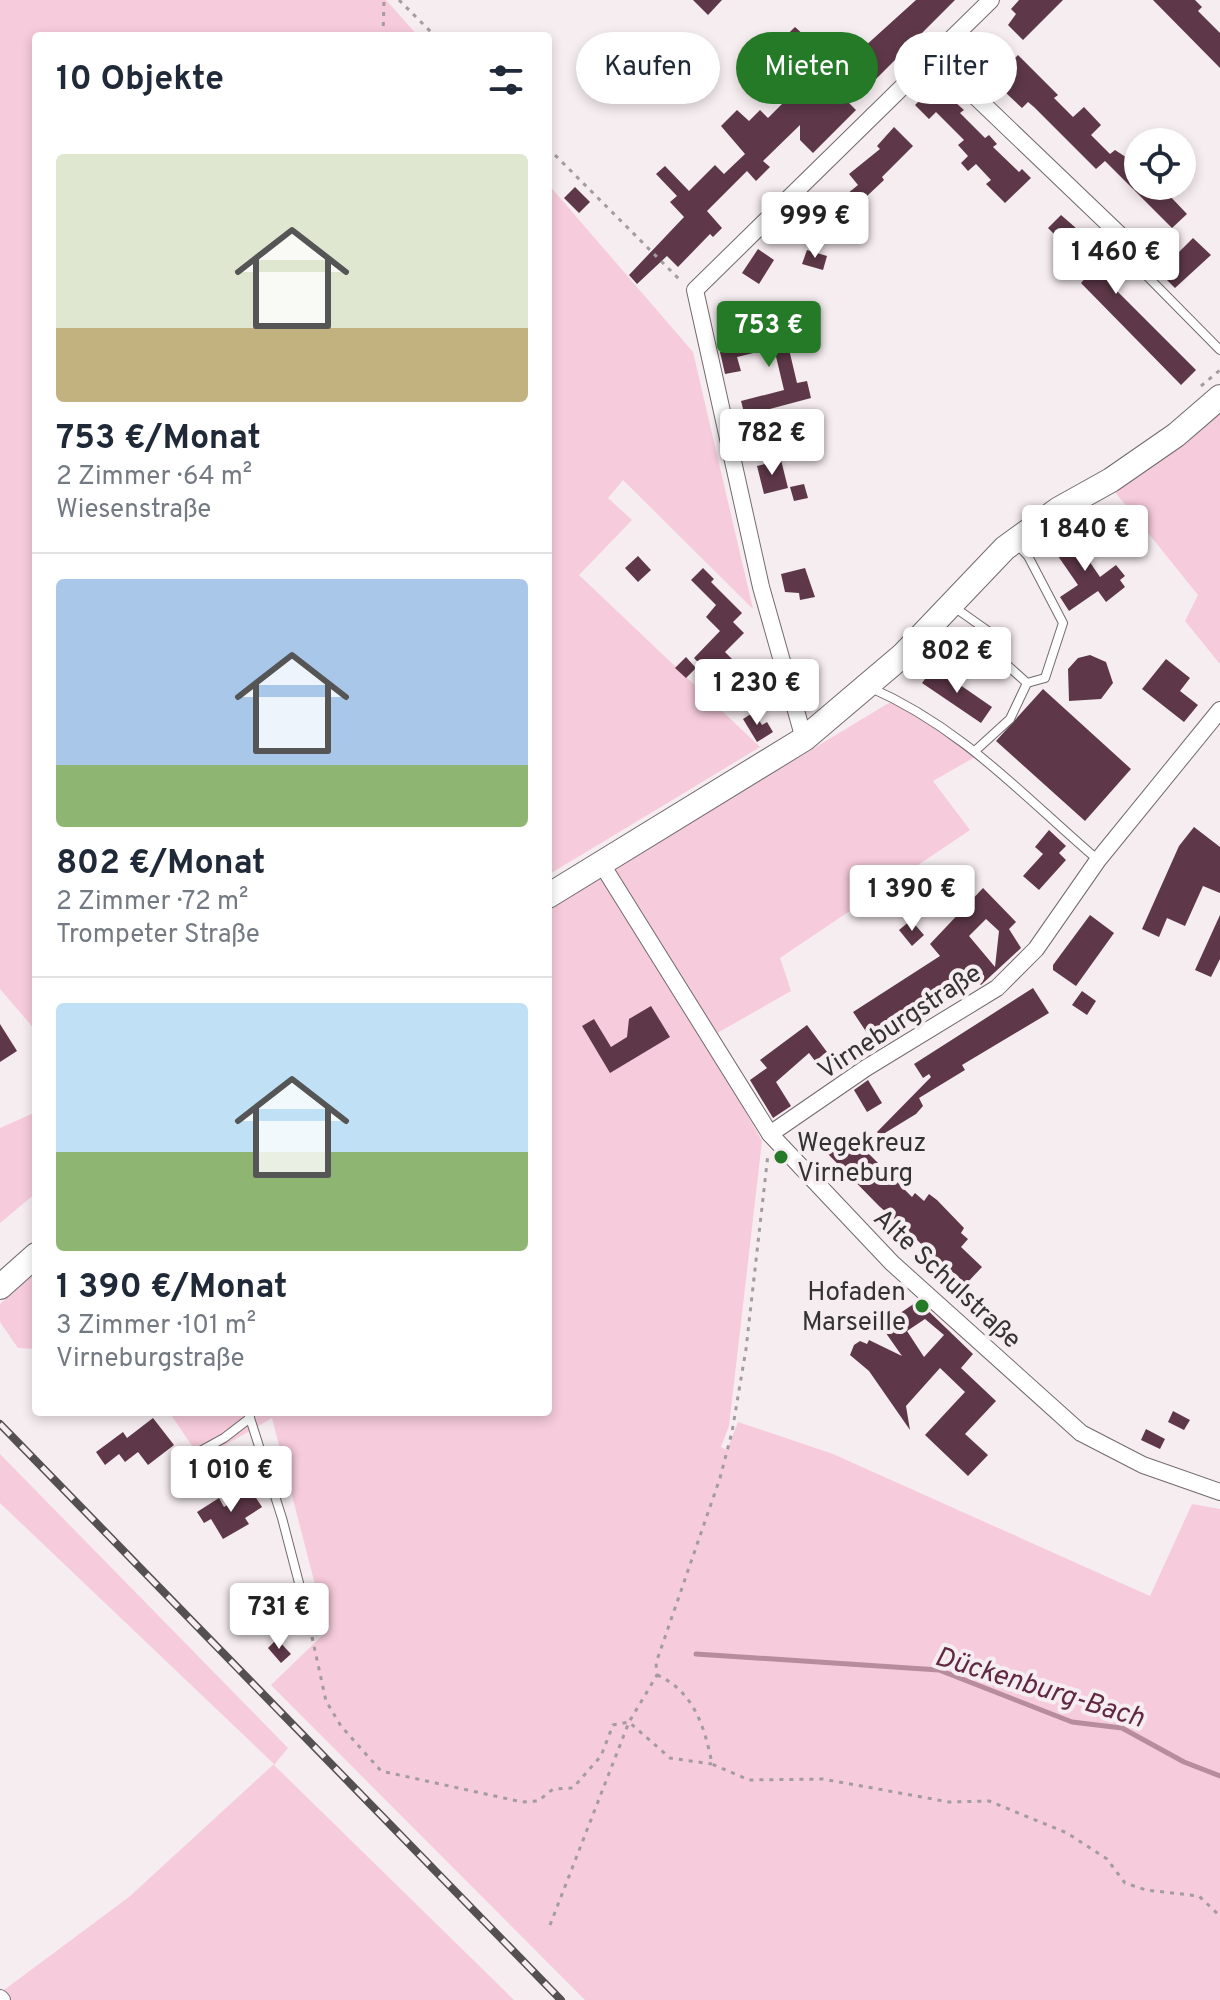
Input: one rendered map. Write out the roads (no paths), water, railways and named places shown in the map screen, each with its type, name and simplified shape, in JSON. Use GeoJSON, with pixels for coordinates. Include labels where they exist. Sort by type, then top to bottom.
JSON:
{"type":"FeatureCollection","features":[{"type":"Feature","properties":{"kind":"main road"},"geometry":{"type":"LineString","coordinates":[[552,894],[804,739],[869,686],[1015,541],[1176,435],[1220,397]]}},
{"type":"Feature","properties":{"kind":"main road"},"geometry":{"type":"LineString","coordinates":[[0,1287],[32,1259]]}},
{"type":"Feature","properties":{"kind":"street"},"geometry":{"type":"LineString","coordinates":[[959,32],[991,0]]}},
{"type":"Feature","properties":{"kind":"street"},"geometry":{"type":"LineString","coordinates":[[804,739],[761,587],[695,290],[894,96]]}},
{"type":"Feature","properties":{"kind":"street"},"geometry":{"type":"LineString","coordinates":[[983,104],[1143,257]]}},
{"type":"Feature","properties":{"kind":"street","name":"Virneburgstraße"},"geometry":{"type":"LineString","coordinates":[[770,1134],[866,1068],[997,988],[1036,949],[1098,860],[1220,710]]}},
{"type":"Feature","properties":{"kind":"street","name":"Alte Schulstraße"},"geometry":{"type":"LineString","coordinates":[[601,863],[770,1134],[892,1263],[1081,1433],[1143,1465],[1220,1492]]}},
{"type":"Feature","properties":{"kind":"lane"},"geometry":{"type":"LineString","coordinates":[[1143,257],[1143,272],[1220,350]]}},
{"type":"Feature","properties":{"kind":"lane"},"geometry":{"type":"LineString","coordinates":[[976,750],[1010,719],[1027,683],[1045,678],[1063,623],[1028,556],[1015,541]]}},
{"type":"Feature","properties":{"kind":"lane"},"geometry":{"type":"LineString","coordinates":[[951,604],[988,631],[1007,665],[1027,683]]}},
{"type":"Feature","properties":{"kind":"lane"},"geometry":{"type":"LineString","coordinates":[[869,686],[914,706],[976,750],[1098,860]]}},
{"type":"Feature","properties":{"kind":"lane"},"geometry":{"type":"LineString","coordinates":[[177,1464],[224,1438],[248,1416]]}},
{"type":"Feature","properties":{"kind":"lane"},"geometry":{"type":"LineString","coordinates":[[249,1416],[282,1518],[310,1625]]}},
{"type":"Feature","properties":{"kind":"waterway","name":"Dückenburg-Bach"},"geometry":{"type":"LineString","coordinates":[[696,1654],[939,1670],[1072,1722],[1122,1728],[1184,1762],[1220,1776]]}},
{"type":"Feature","properties":{"kind":"railway"},"geometry":{"type":"LineString","coordinates":[[0,1424],[561,2000]]}},
{"type":"Feature","properties":{"kind":"place","name":"Wegekreuz Virneburg"},"geometry":{"type":"Point","coordinates":[781,1157]}},
{"type":"Feature","properties":{"kind":"place","name":"Hofaden Marseille"},"geometry":{"type":"Point","coordinates":[922,1306]}}]}
